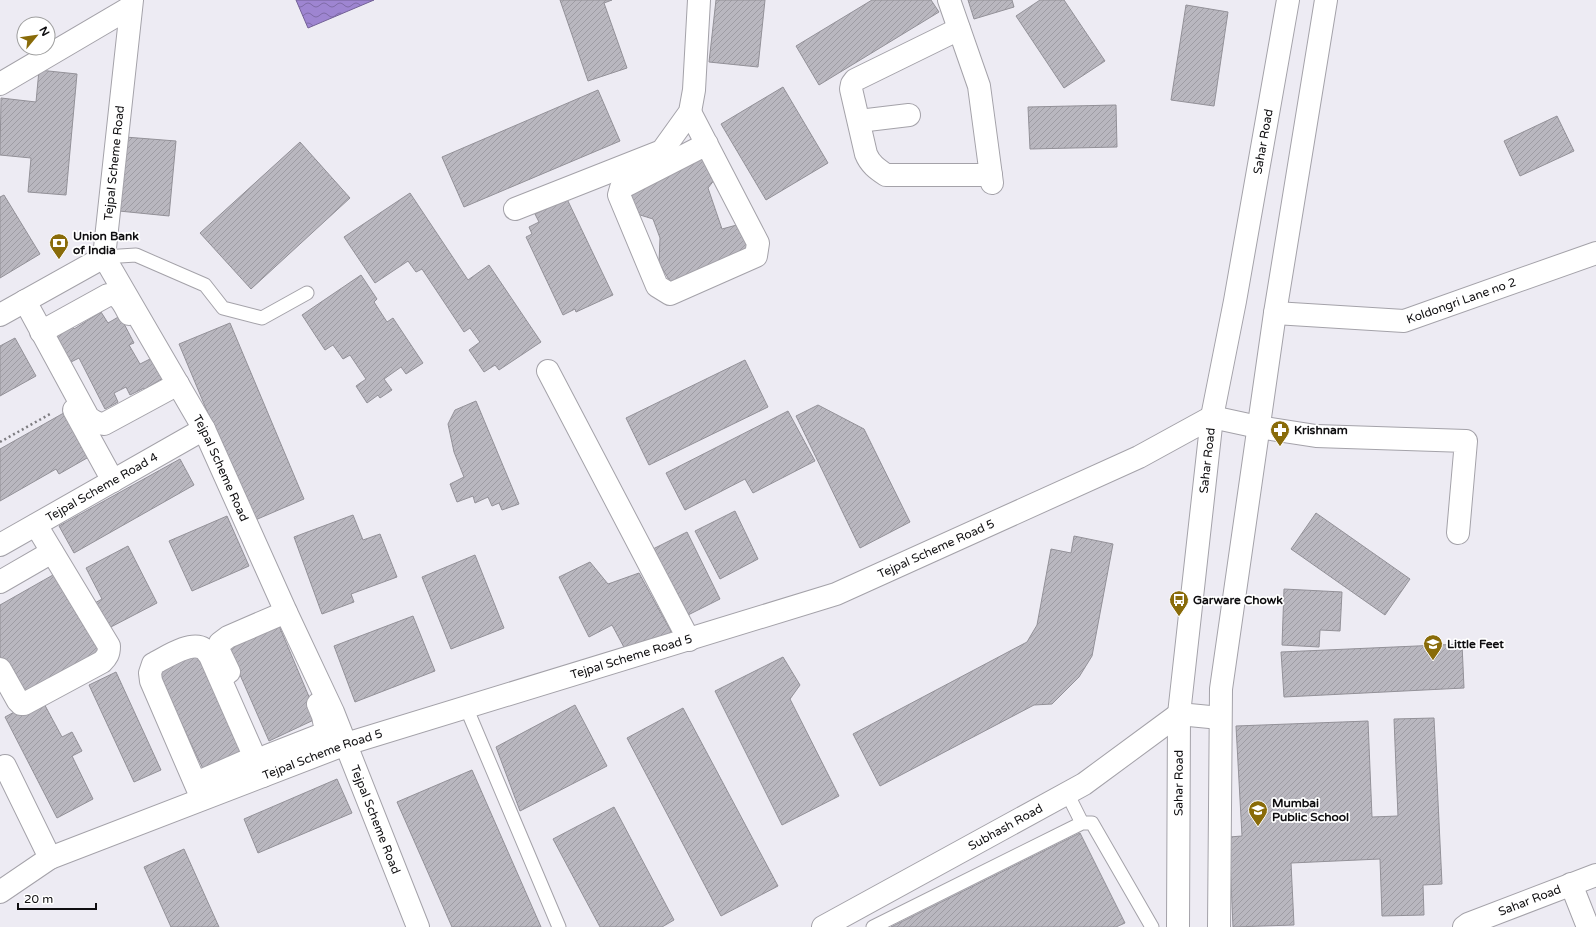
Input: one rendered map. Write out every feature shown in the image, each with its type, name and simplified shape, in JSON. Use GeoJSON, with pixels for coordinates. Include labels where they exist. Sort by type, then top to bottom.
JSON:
{"type":"FeatureCollection","features":[{"type":"Feature","properties":{"kind":"street"},"geometry":{"type":"LineString","coordinates":[[690,112],[758,243],[756,256],[670,294],[657,286],[619,195],[622,188],[662,151],[690,112],[694,90],[699,0]]}},
{"type":"Feature","properties":{"kind":"street"},"geometry":{"type":"LineString","coordinates":[[950,0],[979,86],[991,179],[886,175],[877,169],[868,158],[851,89],[852,84],[856,80],[959,29]]}},
{"type":"Feature","properties":{"kind":"street","name":"Sahar Road"},"geometry":{"type":"LineString","coordinates":[[1178,927],[1179,714],[1212,417],[1235,301],[1288,0]]}},
{"type":"Feature","properties":{"kind":"street"},"geometry":{"type":"LineString","coordinates":[[1219,927],[1221,689],[1275,314],[1326,0]]}},
{"type":"Feature","properties":{"kind":"street"},"geometry":{"type":"LineString","coordinates":[[0,84],[131,4]]}},
{"type":"Feature","properties":{"kind":"street","name":"Tejpal Scheme Road"},"geometry":{"type":"LineString","coordinates":[[131,4],[104,257],[174,387],[204,430],[282,614],[328,714],[346,744],[418,927]]}},
{"type":"Feature","properties":{"kind":"street"},"geometry":{"type":"LineString","coordinates":[[859,121],[909,115]]}},
{"type":"Feature","properties":{"kind":"street"},"geometry":{"type":"LineString","coordinates":[[516,209],[645,167],[707,144]]}},
{"type":"Feature","properties":{"kind":"street","name":"Koldongri Lane no 2"},"geometry":{"type":"LineString","coordinates":[[1275,314],[1404,321],[1596,253]]}},
{"type":"Feature","properties":{"kind":"street"},"geometry":{"type":"LineString","coordinates":[[0,315],[104,257]]}},
{"type":"Feature","properties":{"kind":"street"},"geometry":{"type":"LineString","coordinates":[[25,301],[88,417],[98,424],[109,422],[174,387],[118,297],[108,295],[42,332]]}},
{"type":"Feature","properties":{"kind":"street"},"geometry":{"type":"LineString","coordinates":[[548,371],[689,640]]}},
{"type":"Feature","properties":{"kind":"street"},"geometry":{"type":"LineString","coordinates":[[66,404],[70,404],[73,408],[113,481]]}},
{"type":"Feature","properties":{"kind":"street"},"geometry":{"type":"LineString","coordinates":[[1212,417],[1258,427],[1316,436],[1466,440],[1458,533]]}},
{"type":"Feature","properties":{"kind":"street","name":"Tejpal Scheme Road 5"},"geometry":{"type":"LineString","coordinates":[[0,892],[50,858],[265,765],[346,744],[836,594],[1139,457],[1212,417]]}},
{"type":"Feature","properties":{"kind":"street","name":"Tejpal Scheme Road 4"},"geometry":{"type":"LineString","coordinates":[[0,545],[204,430]]}},
{"type":"Feature","properties":{"kind":"street"},"geometry":{"type":"LineString","coordinates":[[0,668],[18,701],[21,704],[24,704],[102,662],[107,657],[109,651],[109,646],[36,525]]}},
{"type":"Feature","properties":{"kind":"street"},"geometry":{"type":"LineString","coordinates":[[0,582],[52,552]]}},
{"type":"Feature","properties":{"kind":"street"},"geometry":{"type":"LineString","coordinates":[[265,765],[219,651],[220,643],[228,637],[282,614]]}},
{"type":"Feature","properties":{"kind":"street"},"geometry":{"type":"LineString","coordinates":[[196,795],[151,681],[150,672],[153,664],[188,647],[197,646],[204,649],[210,656],[265,765]]}},
{"type":"Feature","properties":{"kind":"street"},"geometry":{"type":"LineString","coordinates":[[138,682],[196,795]]}},
{"type":"Feature","properties":{"kind":"street"},"geometry":{"type":"LineString","coordinates":[[265,765],[323,734],[326,731],[328,714]]}},
{"type":"Feature","properties":{"kind":"street"},"geometry":{"type":"LineString","coordinates":[[1179,714],[1220,718]]}},
{"type":"Feature","properties":{"kind":"street","name":"Subhash Road"},"geometry":{"type":"LineString","coordinates":[[823,927],[1084,784],[1179,714]]}},
{"type":"Feature","properties":{"kind":"street"},"geometry":{"type":"LineString","coordinates":[[0,769],[4,766],[50,858]]}},
{"type":"Feature","properties":{"kind":"street","name":"Sahar Road"},"geometry":{"type":"LineString","coordinates":[[1464,927],[1468,924],[1596,875]]}},
{"type":"Feature","properties":{"kind":"street"},"geometry":{"type":"LineString","coordinates":[[1571,884],[1588,927],[1596,924]]}},
{"type":"Feature","properties":{"kind":"lane"},"geometry":{"type":"LineString","coordinates":[[104,257],[136,255],[205,285],[223,308],[262,318],[306,293]]}},
{"type":"Feature","properties":{"kind":"lane"},"geometry":{"type":"LineString","coordinates":[[466,707],[559,927]]}},
{"type":"Feature","properties":{"kind":"lane"},"geometry":{"type":"LineString","coordinates":[[1067,793],[1082,823]]}},
{"type":"Feature","properties":{"kind":"lane"},"geometry":{"type":"LineString","coordinates":[[873,927],[1082,823],[1092,823],[1152,927]]}},
{"type":"Feature","properties":{"kind":"path"},"geometry":{"type":"LineString","coordinates":[[0,442],[66,404]]}},
{"type":"Feature","properties":{"kind":"water"},"geometry":{"type":"Polygon","coordinates":[[[296,0],[374,0],[308,28],[296,0]]]}},
{"type":"Feature","properties":{"kind":"building"},"geometry":{"type":"Polygon","coordinates":[[[560,0],[612,0],[604,3],[627,68],[588,81],[560,0]]]}},
{"type":"Feature","properties":{"kind":"building"},"geometry":{"type":"Polygon","coordinates":[[[716,0],[765,0],[758,67],[709,62],[716,0]]]}},
{"type":"Feature","properties":{"kind":"building"},"geometry":{"type":"Polygon","coordinates":[[[872,0],[931,0],[939,12],[819,85],[796,46],[872,0]]]}},
{"type":"Feature","properties":{"kind":"building"},"geometry":{"type":"Polygon","coordinates":[[[968,0],[1012,0],[1014,7],[974,19],[968,0]]]}},
{"type":"Feature","properties":{"kind":"building"},"geometry":{"type":"Polygon","coordinates":[[[1040,0],[1064,0],[1105,61],[1064,88],[1016,16],[1040,0]]]}},
{"type":"Feature","properties":{"kind":"building"},"geometry":{"type":"Polygon","coordinates":[[[1186,5],[1228,12],[1214,106],[1171,100],[1186,5]]]}},
{"type":"Feature","properties":{"kind":"building"},"geometry":{"type":"Polygon","coordinates":[[[39,70],[77,74],[66,195],[28,192],[31,158],[0,155],[1,98],[36,102],[39,70]]]}},
{"type":"Feature","properties":{"kind":"building"},"geometry":{"type":"Polygon","coordinates":[[[783,87],[828,163],[766,200],[721,124],[783,87]]]}},
{"type":"Feature","properties":{"kind":"building"},"geometry":{"type":"Polygon","coordinates":[[[598,90],[620,141],[464,207],[442,157],[598,90]]]}},
{"type":"Feature","properties":{"kind":"building"},"geometry":{"type":"Polygon","coordinates":[[[1116,105],[1117,147],[1030,149],[1028,107],[1116,105]]]}},
{"type":"Feature","properties":{"kind":"building"},"geometry":{"type":"Polygon","coordinates":[[[1557,116],[1574,151],[1520,176],[1504,141],[1557,116]]]}},
{"type":"Feature","properties":{"kind":"building"},"geometry":{"type":"Polygon","coordinates":[[[125,137],[176,141],[169,216],[119,211],[125,137]]]}},
{"type":"Feature","properties":{"kind":"building"},"geometry":{"type":"Polygon","coordinates":[[[300,142],[350,198],[251,289],[200,233],[300,142]]]}},
{"type":"Feature","properties":{"kind":"building"},"geometry":{"type":"Polygon","coordinates":[[[707,152],[715,179],[708,188],[722,229],[744,223],[753,250],[674,288],[659,263],[660,238],[653,219],[637,214],[627,190],[707,152]]]}},
{"type":"Feature","properties":{"kind":"building"},"geometry":{"type":"Polygon","coordinates":[[[410,193],[468,280],[489,265],[541,342],[499,370],[495,365],[484,372],[469,350],[480,342],[470,328],[464,332],[422,269],[416,272],[408,261],[375,283],[344,237],[410,193]]]}},
{"type":"Feature","properties":{"kind":"building"},"geometry":{"type":"Polygon","coordinates":[[[4,195],[40,254],[0,278],[0,197],[4,195]]]}},
{"type":"Feature","properties":{"kind":"building"},"geometry":{"type":"Polygon","coordinates":[[[567,199],[613,295],[576,312],[575,309],[563,315],[526,237],[532,234],[529,227],[539,222],[535,214],[567,199]]]}},
{"type":"Feature","properties":{"kind":"building"},"geometry":{"type":"Polygon","coordinates":[[[361,275],[377,299],[374,302],[387,322],[393,318],[423,363],[406,374],[401,367],[384,379],[392,390],[380,398],[378,395],[367,403],[356,386],[366,379],[350,355],[343,359],[333,345],[325,350],[302,315],[361,275]]]}},
{"type":"Feature","properties":{"kind":"building"},"geometry":{"type":"Polygon","coordinates":[[[101,312],[108,323],[120,316],[134,343],[129,345],[140,364],[152,358],[163,378],[150,386],[153,392],[148,395],[144,388],[130,395],[126,387],[114,393],[118,402],[105,409],[79,358],[63,366],[47,335],[69,322],[74,329],[101,312]]]}},
{"type":"Feature","properties":{"kind":"building"},"geometry":{"type":"Polygon","coordinates":[[[230,323],[304,499],[253,521],[179,344],[230,323]]]}},
{"type":"Feature","properties":{"kind":"building"},"geometry":{"type":"Polygon","coordinates":[[[15,338],[36,376],[0,396],[0,346],[15,338]]]}},
{"type":"Feature","properties":{"kind":"building"},"geometry":{"type":"Polygon","coordinates":[[[745,360],[768,407],[649,465],[626,418],[745,360]]]}},
{"type":"Feature","properties":{"kind":"building"},"geometry":{"type":"Polygon","coordinates":[[[476,401],[519,504],[502,510],[499,503],[492,506],[488,497],[475,503],[473,496],[457,502],[450,484],[464,477],[454,452],[448,424],[455,410],[476,401]]]}},
{"type":"Feature","properties":{"kind":"building"},"geometry":{"type":"Polygon","coordinates":[[[818,405],[864,429],[910,522],[860,548],[796,416],[818,405]]]}},
{"type":"Feature","properties":{"kind":"building"},"geometry":{"type":"Polygon","coordinates":[[[69,410],[94,454],[59,474],[56,469],[0,501],[0,449],[69,410]]]}},
{"type":"Feature","properties":{"kind":"building"},"geometry":{"type":"Polygon","coordinates":[[[788,411],[815,461],[753,493],[745,479],[685,510],[666,473],[788,411]]]}},
{"type":"Feature","properties":{"kind":"building"},"geometry":{"type":"Polygon","coordinates":[[[180,459],[194,485],[74,553],[59,526],[180,459]]]}},
{"type":"Feature","properties":{"kind":"building"},"geometry":{"type":"Polygon","coordinates":[[[735,511],[758,559],[720,579],[695,531],[735,511]]]}},
{"type":"Feature","properties":{"kind":"building"},"geometry":{"type":"Polygon","coordinates":[[[1316,513],[1410,579],[1385,615],[1291,549],[1316,513]]]}},
{"type":"Feature","properties":{"kind":"building"},"geometry":{"type":"Polygon","coordinates":[[[353,515],[363,540],[380,534],[397,577],[351,594],[354,602],[322,614],[294,537],[353,515]]]}},
{"type":"Feature","properties":{"kind":"building"},"geometry":{"type":"Polygon","coordinates":[[[227,516],[249,566],[192,591],[169,541],[227,516]]]}},
{"type":"Feature","properties":{"kind":"building"},"geometry":{"type":"Polygon","coordinates":[[[687,532],[720,599],[684,617],[651,550],[687,532]]]}},
{"type":"Feature","properties":{"kind":"building"},"geometry":{"type":"Polygon","coordinates":[[[1074,536],[1113,544],[1092,656],[1079,677],[1052,704],[1034,705],[880,786],[853,734],[1027,642],[1037,625],[1051,549],[1071,553],[1074,536]]]}},
{"type":"Feature","properties":{"kind":"building"},"geometry":{"type":"Polygon","coordinates":[[[128,546],[157,603],[107,629],[93,604],[102,599],[86,568],[128,546]]]}},
{"type":"Feature","properties":{"kind":"building"},"geometry":{"type":"Polygon","coordinates":[[[475,555],[504,628],[451,649],[422,577],[475,555]]]}},
{"type":"Feature","properties":{"kind":"building"},"geometry":{"type":"Polygon","coordinates":[[[590,562],[608,584],[639,573],[674,637],[626,651],[612,625],[589,637],[559,577],[590,562]]]}},
{"type":"Feature","properties":{"kind":"building"},"geometry":{"type":"Polygon","coordinates":[[[60,571],[103,653],[25,699],[0,656],[0,605],[60,571]]]}},
{"type":"Feature","properties":{"kind":"building"},"geometry":{"type":"Polygon","coordinates":[[[1284,589],[1342,592],[1340,631],[1320,630],[1319,647],[1282,645],[1284,589]]]}},
{"type":"Feature","properties":{"kind":"building"},"geometry":{"type":"Polygon","coordinates":[[[413,616],[435,671],[355,702],[334,646],[413,616]]]}},
{"type":"Feature","properties":{"kind":"building"},"geometry":{"type":"Polygon","coordinates":[[[277,621],[318,718],[269,741],[226,643],[277,621]]]}},
{"type":"Feature","properties":{"kind":"building"},"geometry":{"type":"Polygon","coordinates":[[[1462,644],[1464,688],[1284,697],[1281,652],[1462,644]]]}},
{"type":"Feature","properties":{"kind":"building"},"geometry":{"type":"Polygon","coordinates":[[[199,651],[248,757],[206,775],[156,670],[199,651]]]}},
{"type":"Feature","properties":{"kind":"building"},"geometry":{"type":"Polygon","coordinates":[[[783,657],[800,685],[790,699],[839,796],[782,825],[715,691],[783,657]]]}},
{"type":"Feature","properties":{"kind":"building"},"geometry":{"type":"Polygon","coordinates":[[[116,672],[161,770],[134,782],[89,685],[116,672]]]}},
{"type":"Feature","properties":{"kind":"building"},"geometry":{"type":"Polygon","coordinates":[[[41,698],[62,737],[72,732],[82,751],[72,756],[93,799],[57,818],[5,717],[41,698]]]}},
{"type":"Feature","properties":{"kind":"building"},"geometry":{"type":"Polygon","coordinates":[[[575,705],[607,766],[520,811],[496,747],[575,705]]]}},
{"type":"Feature","properties":{"kind":"building"},"geometry":{"type":"Polygon","coordinates":[[[683,708],[778,886],[721,916],[627,738],[683,708]]]}},
{"type":"Feature","properties":{"kind":"building"},"geometry":{"type":"Polygon","coordinates":[[[1434,718],[1442,884],[1423,885],[1424,915],[1382,916],[1380,859],[1291,863],[1294,925],[1233,927],[1229,837],[1242,836],[1236,726],[1368,721],[1372,817],[1398,816],[1394,719],[1434,718]]]}},
{"type":"Feature","properties":{"kind":"building"},"geometry":{"type":"Polygon","coordinates":[[[472,770],[541,927],[452,927],[397,802],[472,770]]]}},
{"type":"Feature","properties":{"kind":"building"},"geometry":{"type":"Polygon","coordinates":[[[337,779],[352,813],[258,853],[244,819],[337,779]]]}},
{"type":"Feature","properties":{"kind":"building"},"geometry":{"type":"Polygon","coordinates":[[[614,807],[674,920],[662,927],[600,927],[553,839],[614,807]]]}},
{"type":"Feature","properties":{"kind":"building"},"geometry":{"type":"Polygon","coordinates":[[[1080,833],[1125,923],[1116,927],[891,927],[1080,833]]]}},
{"type":"Feature","properties":{"kind":"building"},"geometry":{"type":"Polygon","coordinates":[[[184,849],[219,927],[171,927],[144,867],[184,849]]]}},
{"type":"Feature","properties":{"kind":"place","name":"Union Bank of India"},"geometry":{"type":"Point","coordinates":[59,260]}},
{"type":"Feature","properties":{"kind":"place","name":"Krishnam"},"geometry":{"type":"Point","coordinates":[1280,447]}},
{"type":"Feature","properties":{"kind":"place","name":"Garware Chowk"},"geometry":{"type":"Point","coordinates":[1179,617]}},
{"type":"Feature","properties":{"kind":"place","name":"Little Feet"},"geometry":{"type":"Point","coordinates":[1433,661]}},
{"type":"Feature","properties":{"kind":"place","name":"Mumbai Public School"},"geometry":{"type":"Point","coordinates":[1258,827]}}]}
